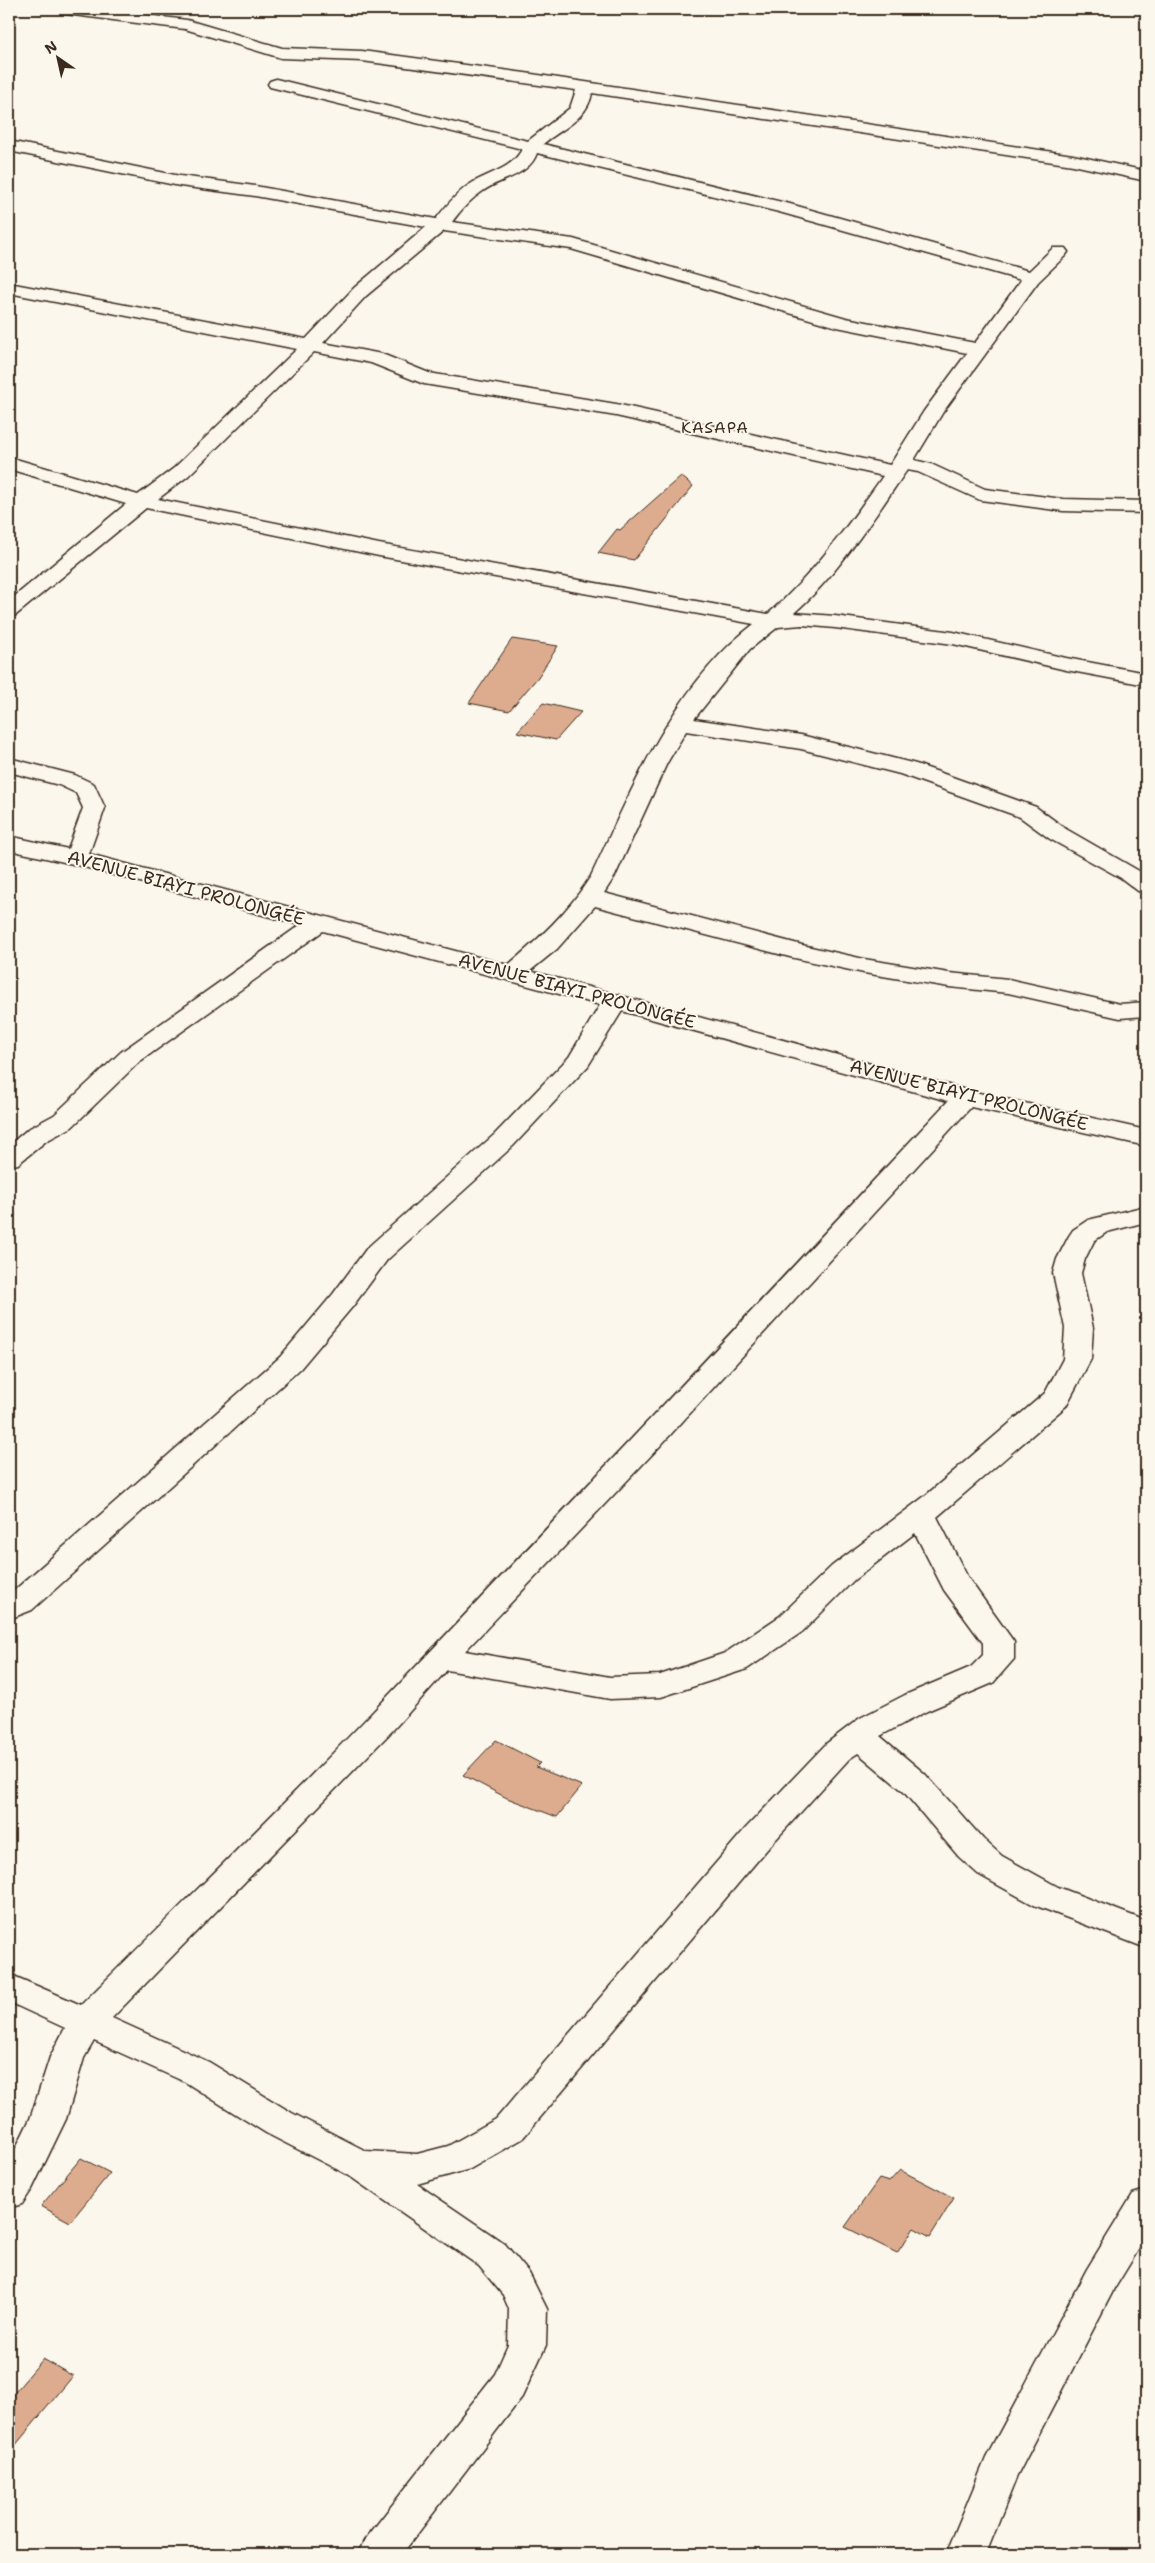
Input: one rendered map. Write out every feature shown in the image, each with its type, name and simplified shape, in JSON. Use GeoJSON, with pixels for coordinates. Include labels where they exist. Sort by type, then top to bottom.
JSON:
{"type":"FeatureCollection","features":[{"type":"Feature","properties":{"kind":"street"},"geometry":{"type":"LineString","coordinates":[[66,9],[187,26],[282,53],[362,56],[585,87],[1073,160],[1146,176]]}},
{"type":"Feature","properties":{"kind":"street"},"geometry":{"type":"LineString","coordinates":[[276,84],[784,208],[1032,278]]}},
{"type":"Feature","properties":{"kind":"street"},"geometry":{"type":"LineString","coordinates":[[9,611],[141,502],[181,472],[310,346],[360,292],[441,224],[452,210],[477,187],[509,172],[526,160],[530,147],[572,115],[582,103],[585,87]]}},
{"type":"Feature","properties":{"kind":"street"},"geometry":{"type":"LineString","coordinates":[[9,146],[180,181],[255,191],[441,224],[573,244],[843,322],[981,350]]}},
{"type":"Feature","properties":{"kind":"street"},"geometry":{"type":"LineString","coordinates":[[514,973],[548,944],[590,897],[607,868],[656,763],[689,708],[742,644],[772,622],[798,598],[851,534],[898,468],[934,411],[981,350],[1032,278],[1059,252]]}},
{"type":"Feature","properties":{"kind":"street"},"geometry":{"type":"LineString","coordinates":[[9,288],[375,358],[397,365],[424,378],[616,410],[898,468],[924,468],[974,491],[990,496],[1063,506],[1146,507]]}},
{"type":"Feature","properties":{"kind":"street"},"geometry":{"type":"LineString","coordinates":[[9,463],[29,467],[141,502],[346,544],[772,622],[802,619],[953,638],[1146,680]]}},
{"type":"Feature","properties":{"kind":"street"},"geometry":{"type":"LineString","coordinates":[[680,723],[801,742],[908,769],[1028,812],[1058,834],[1129,873],[1146,886]]}},
{"type":"Feature","properties":{"kind":"street"},"geometry":{"type":"LineString","coordinates":[[9,765],[67,780],[86,789],[94,808],[76,858]]}},
{"type":"Feature","properties":{"kind":"street","name":"AVENUE BIAYI PROLONGÉE"},"geometry":{"type":"LineString","coordinates":[[9,843],[76,858],[514,973],[965,1098],[1146,1138]]}},
{"type":"Feature","properties":{"kind":"street"},"geometry":{"type":"LineString","coordinates":[[590,897],[799,952],[864,966],[949,980],[1008,986],[1120,1011],[1146,1009]]}},
{"type":"Feature","properties":{"kind":"street"},"geometry":{"type":"LineString","coordinates":[[9,1158],[37,1135],[63,1121],[130,1057],[320,922]]}},
{"type":"Feature","properties":{"kind":"street"},"geometry":{"type":"LineString","coordinates":[[9,1608],[21,1602],[290,1363],[343,1300],[377,1254],[504,1140],[579,1061],[615,1000]]}},
{"type":"Feature","properties":{"kind":"street"},"geometry":{"type":"LineString","coordinates":[[9,2193],[19,2178],[48,2119],[67,2057],[86,2022],[381,1723],[440,1658],[650,1439],[965,1098]]}},
{"type":"Feature","properties":{"kind":"street"},"geometry":{"type":"LineString","coordinates":[[440,1658],[610,1688],[661,1686],[736,1661],[791,1624],[843,1573],[921,1514],[1056,1399],[1077,1358],[1079,1328],[1067,1273],[1070,1259],[1083,1236],[1098,1226],[1146,1214]]}},
{"type":"Feature","properties":{"kind":"street"},"geometry":{"type":"LineString","coordinates":[[361,2165],[417,2169],[457,2159],[509,2128],[757,1838],[838,1751],[872,1726],[916,1703],[982,1675],[998,1660],[999,1642],[955,1583],[921,1514]]}},
{"type":"Feature","properties":{"kind":"street"},"geometry":{"type":"LineString","coordinates":[[857,1737],[884,1754],[916,1784],[955,1827],[965,1844],[991,1866],[1034,1890],[1146,1935]]}},
{"type":"Feature","properties":{"kind":"street"},"geometry":{"type":"LineString","coordinates":[[9,1987],[197,2072],[279,2123],[361,2165],[492,2255],[516,2284],[528,2309],[527,2345],[508,2385],[378,2554]]}},
{"type":"Feature","properties":{"kind":"street"},"geometry":{"type":"LineString","coordinates":[[966,2554],[1005,2462],[1100,2280],[1146,2204]]}},
{"type":"Feature","properties":{"kind":"building"},"geometry":{"type":"Polygon","coordinates":[[[681,476],[693,486],[634,560],[598,553],[617,529],[620,530],[681,476]]]}},
{"type":"Feature","properties":{"kind":"building"},"geometry":{"type":"Polygon","coordinates":[[[512,639],[558,646],[538,677],[509,711],[469,703],[512,639]]]}},
{"type":"Feature","properties":{"kind":"building"},"geometry":{"type":"Polygon","coordinates":[[[543,703],[581,712],[556,740],[517,732],[543,703]]]}},
{"type":"Feature","properties":{"kind":"building"},"geometry":{"type":"Polygon","coordinates":[[[496,1740],[540,1763],[536,1767],[582,1786],[557,1817],[507,1798],[463,1775],[496,1740]]]}},
{"type":"Feature","properties":{"kind":"building"},"geometry":{"type":"Polygon","coordinates":[[[81,2158],[110,2173],[70,2222],[41,2206],[81,2158]]]}},
{"type":"Feature","properties":{"kind":"building"},"geometry":{"type":"Polygon","coordinates":[[[900,2170],[954,2198],[930,2237],[914,2228],[897,2253],[845,2227],[879,2179],[889,2182],[900,2170]]]}},
{"type":"Feature","properties":{"kind":"building"},"geometry":{"type":"Polygon","coordinates":[[[43,2359],[73,2376],[9,2453],[9,2399],[43,2359]]]}},
{"type":"Feature","properties":{"kind":"district","name":"KASAPA"},"geometry":{"type":"Point","coordinates":[715,427]}}]}
